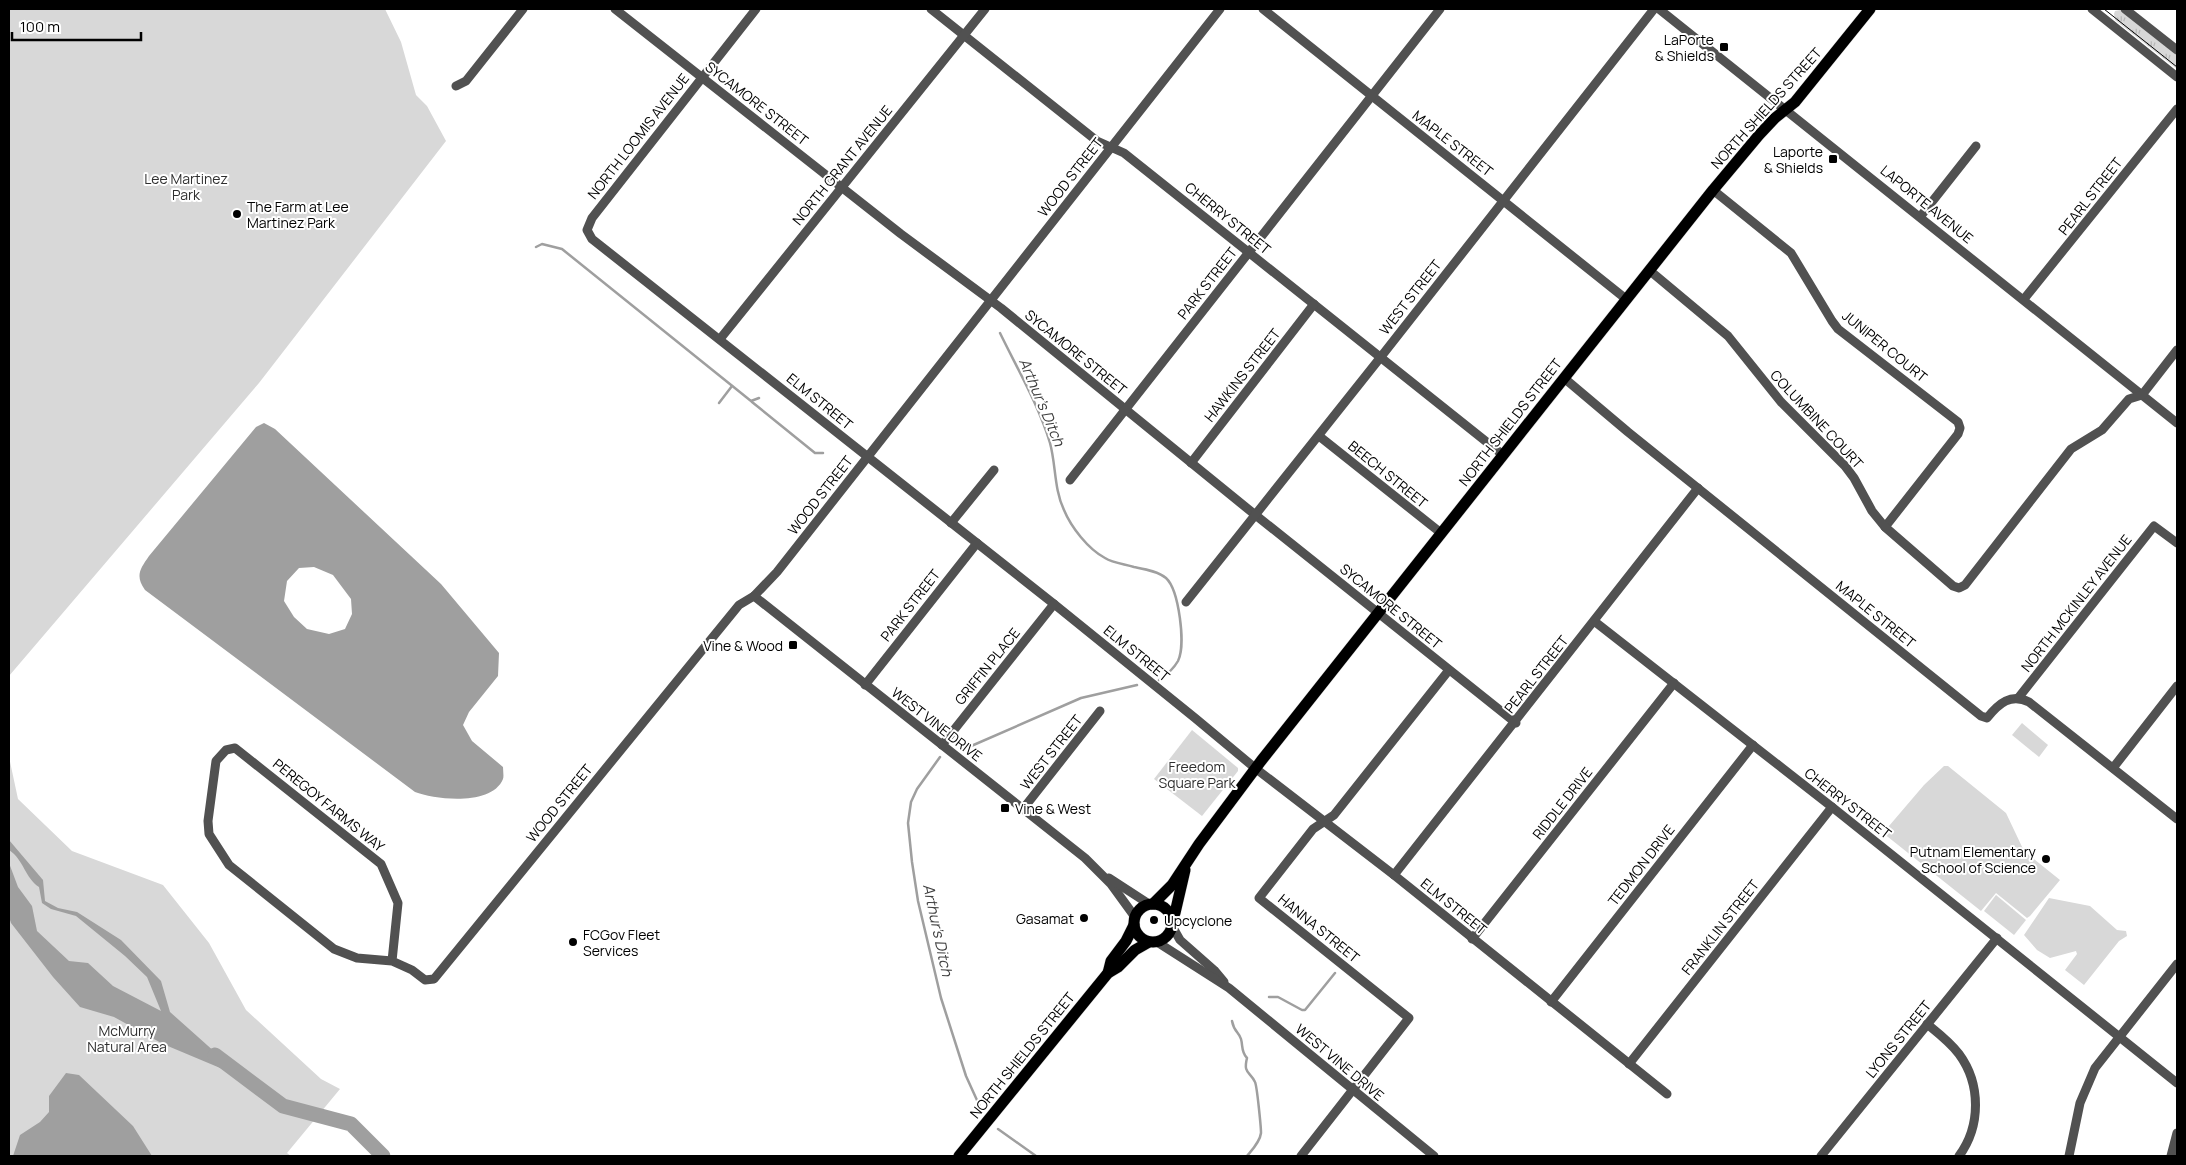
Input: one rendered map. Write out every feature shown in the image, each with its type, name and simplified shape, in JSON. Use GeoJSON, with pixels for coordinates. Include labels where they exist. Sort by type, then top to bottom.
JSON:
{"type":"FeatureCollection","features":[{"type":"Feature","properties":{"kind":"main road","name":"NORTH SHIELDS STREET"},"geometry":{"type":"LineString","coordinates":[[1151,904],[1166,892],[1255,768],[1713,190],[1759,135],[1795,102],[1870,9]]}},
{"type":"Feature","properties":{"kind":"main road","name":"NORTH SHIELDS STREET"},"geometry":{"type":"LineString","coordinates":[[1172,922],[1186,865]]}},
{"type":"Feature","properties":{"kind":"main road"},"geometry":{"type":"LineString","coordinates":[[1151,904],[1165,908],[1172,922],[1169,935],[1153,942],[1140,936],[1134,921],[1140,910],[1151,904]]}},
{"type":"Feature","properties":{"kind":"main road","name":"NORTH SHIELDS STREET"},"geometry":{"type":"LineString","coordinates":[[1108,973],[1111,961],[1126,941],[1134,921]]}},
{"type":"Feature","properties":{"kind":"main road","name":"NORTH SHIELDS STREET"},"geometry":{"type":"LineString","coordinates":[[959,1156],[1108,973],[1118,967],[1135,950],[1153,942]]}},
{"type":"Feature","properties":{"kind":"street"},"geometry":{"type":"LineString","coordinates":[[456,86],[466,81],[523,9]]}},
{"type":"Feature","properties":{"kind":"street","name":"SYCAMORE STREET"},"geometry":{"type":"LineString","coordinates":[[614,9],[842,188],[991,301],[1516,723]]}},
{"type":"Feature","properties":{"kind":"street","name":"NORTH LOOMIS AVENUE"},"geometry":{"type":"LineString","coordinates":[[589,235],[588,224],[592,218],[756,9]]}},
{"type":"Feature","properties":{"kind":"street","name":"CHERRY STREET"},"geometry":{"type":"LineString","coordinates":[[931,9],[1097,140],[1124,152],[1503,455]]}},
{"type":"Feature","properties":{"kind":"street","name":"NORTH GRANT AVENUE"},"geometry":{"type":"LineString","coordinates":[[720,339],[985,9]]}},
{"type":"Feature","properties":{"kind":"street","name":"WOOD STREET"},"geometry":{"type":"LineString","coordinates":[[392,961],[412,970],[426,980],[434,979],[739,605],[754,596],[777,572],[1220,9]]}},
{"type":"Feature","properties":{"kind":"street","name":"MAPLE STREET"},"geometry":{"type":"LineString","coordinates":[[1263,9],[1626,299]]}},
{"type":"Feature","properties":{"kind":"street","name":"PARK STREET"},"geometry":{"type":"LineString","coordinates":[[1070,480],[1440,9]]}},
{"type":"Feature","properties":{"kind":"street","name":"WEST STREET"},"geometry":{"type":"LineString","coordinates":[[1186,602],[1319,436],[1654,9]]}},
{"type":"Feature","properties":{"kind":"street","name":"LAPORTE AVENUE"},"geometry":{"type":"LineString","coordinates":[[1659,9],[2177,422]]}},
{"type":"Feature","properties":{"kind":"street"},"geometry":{"type":"LineString","coordinates":[[2125,9],[2177,50]]}},
{"type":"Feature","properties":{"kind":"street"},"geometry":{"type":"LineString","coordinates":[[2097,10],[2177,77]]}},
{"type":"Feature","properties":{"kind":"street","name":"PEARL STREET"},"geometry":{"type":"LineString","coordinates":[[2024,299],[2177,109]]}},
{"type":"Feature","properties":{"kind":"street"},"geometry":{"type":"LineString","coordinates":[[1920,217],[1976,146]]}},
{"type":"Feature","properties":{"kind":"street","name":"JUNIPER COURT"},"geometry":{"type":"LineString","coordinates":[[1713,190],[1791,252],[1838,329],[1958,422],[1960,428],[1958,434],[1885,527]]}},
{"type":"Feature","properties":{"kind":"street","name":"ELM STREET"},"geometry":{"type":"LineString","coordinates":[[589,235],[1054,604],[1255,768],[1394,875],[1667,1094]]}},
{"type":"Feature","properties":{"kind":"street","name":"COLUMBINE COURT"},"geometry":{"type":"LineString","coordinates":[[1649,270],[1728,336],[1781,402],[1845,466],[1872,511],[1885,527],[1953,586],[1959,588],[1965,585],[2071,448],[2102,430],[2129,399],[2142,395]]}},
{"type":"Feature","properties":{"kind":"street","name":"HAWKINS STREET"},"geometry":{"type":"LineString","coordinates":[[1191,463],[1314,304]]}},
{"type":"Feature","properties":{"kind":"street"},"geometry":{"type":"LineString","coordinates":[[2142,395],[2177,350]]}},
{"type":"Feature","properties":{"kind":"street","name":"MAPLE STREET"},"geometry":{"type":"LineString","coordinates":[[1564,378],[1981,716],[1987,718],[1994,709],[2008,700],[2019,697]]}},
{"type":"Feature","properties":{"kind":"street","name":"BEECH STREET"},"geometry":{"type":"LineString","coordinates":[[1319,436],[1441,533]]}},
{"type":"Feature","properties":{"kind":"street"},"geometry":{"type":"LineString","coordinates":[[952,523],[994,470]]}},
{"type":"Feature","properties":{"kind":"street","name":"PEARL STREET"},"geometry":{"type":"LineString","coordinates":[[1394,875],[1516,723],[1698,488]]}},
{"type":"Feature","properties":{"kind":"street","name":"NORTH MCKINLEY AVENUE"},"geometry":{"type":"LineString","coordinates":[[2019,697],[2154,526],[2177,543]]}},
{"type":"Feature","properties":{"kind":"street","name":"PARK STREET"},"geometry":{"type":"LineString","coordinates":[[865,685],[977,543]]}},
{"type":"Feature","properties":{"kind":"street","name":"WEST VINE DRIVE"},"geometry":{"type":"LineString","coordinates":[[754,596],[1103,874],[1151,904]]}},
{"type":"Feature","properties":{"kind":"street","name":"GRIFFIN PLACE"},"geometry":{"type":"LineString","coordinates":[[942,745],[1054,604]]}},
{"type":"Feature","properties":{"kind":"street","name":"CHERRY STREET"},"geometry":{"type":"LineString","coordinates":[[1594,621],[1832,807],[2177,1083]]}},
{"type":"Feature","properties":{"kind":"street","name":"HANNA STREET"},"geometry":{"type":"LineString","coordinates":[[1301,1156],[1409,1018],[1259,898],[1313,829],[1334,815],[1449,670]]}},
{"type":"Feature","properties":{"kind":"street","name":"RIDDLE DRIVE"},"geometry":{"type":"LineString","coordinates":[[1472,939],[1674,683]]}},
{"type":"Feature","properties":{"kind":"street"},"geometry":{"type":"LineString","coordinates":[[2113,768],[2177,686]]}},
{"type":"Feature","properties":{"kind":"street"},"geometry":{"type":"LineString","coordinates":[[2019,697],[2029,702],[2177,819]]}},
{"type":"Feature","properties":{"kind":"street","name":"WEST STREET"},"geometry":{"type":"LineString","coordinates":[[1023,809],[1100,711]]}},
{"type":"Feature","properties":{"kind":"street","name":"TEDMON DRIVE"},"geometry":{"type":"LineString","coordinates":[[1551,1002],[1753,745]]}},
{"type":"Feature","properties":{"kind":"street","name":"PEREGOY FARMS WAY"},"geometry":{"type":"LineString","coordinates":[[235,748],[245,755],[381,864],[398,903],[392,961],[358,958],[334,949],[229,865],[209,834],[208,821],[216,761],[226,750],[235,748]]}},
{"type":"Feature","properties":{"kind":"street","name":"FRANKLIN STREET"},"geometry":{"type":"LineString","coordinates":[[1629,1064],[1832,807]]}},
{"type":"Feature","properties":{"kind":"street","name":"WEST VINE DRIVE"},"geometry":{"type":"LineString","coordinates":[[1103,874],[1134,921]]}},
{"type":"Feature","properties":{"kind":"street","name":"WEST VINE DRIVE"},"geometry":{"type":"LineString","coordinates":[[1172,922],[1180,940],[1214,970],[1230,988],[1434,1156]]}},
{"type":"Feature","properties":{"kind":"street","name":"LYONS STREET"},"geometry":{"type":"LineString","coordinates":[[1821,1156],[1997,938]]}},
{"type":"Feature","properties":{"kind":"street","name":"WEST VINE DRIVE"},"geometry":{"type":"LineString","coordinates":[[1153,942],[1230,988]]}},
{"type":"Feature","properties":{"kind":"street"},"geometry":{"type":"LineString","coordinates":[[2069,1156],[2076,1116],[2090,1080],[2102,1058],[2177,964]]}},
{"type":"Feature","properties":{"kind":"street"},"geometry":{"type":"LineString","coordinates":[[1927,1024],[1959,1054],[1968,1068],[1973,1084],[1976,1100],[1974,1124],[1959,1156]]}},
{"type":"Feature","properties":{"kind":"street"},"geometry":{"type":"LineString","coordinates":[[2171,1156],[2177,1133]]}},
{"type":"Feature","properties":{"kind":"green space","name":"Lee Martinez Park"},"geometry":{"type":"Polygon","coordinates":[[[9,9],[385,9],[401,42],[416,95],[427,106],[446,141],[259,383],[9,676],[9,9]]]}},
{"type":"Feature","properties":{"kind":"green space"},"geometry":{"type":"Polygon","coordinates":[[[2120,10],[2177,55],[2177,69],[2115,20],[2115,11],[2120,10]]]}},
{"type":"Feature","properties":{"kind":"green space"},"geometry":{"type":"Polygon","coordinates":[[[2022,723],[2048,745],[2039,757],[2012,735],[2022,723]]]}},
{"type":"Feature","properties":{"kind":"green space","name":"Freedom Square Park"},"geometry":{"type":"Polygon","coordinates":[[[1192,730],[1238,768],[1238,771],[1202,816],[1154,779],[1192,730]]]}},
{"type":"Feature","properties":{"kind":"green space","name":"McMurry Natural Area"},"geometry":{"type":"Polygon","coordinates":[[[9,757],[18,799],[72,851],[163,885],[209,943],[246,1010],[321,1079],[340,1089],[287,1153],[291,1156],[9,1156],[9,757]]]}},
{"type":"Feature","properties":{"kind":"green space"},"geometry":{"type":"Polygon","coordinates":[[[1944,766],[1948,766],[2006,813],[2024,851],[2060,880],[2027,918],[1996,893],[1981,911],[1883,833],[1924,785],[1944,766]]]}},
{"type":"Feature","properties":{"kind":"green space"},"geometry":{"type":"Polygon","coordinates":[[[1996,895],[2026,920],[2014,935],[1984,911],[1996,895]]]}},
{"type":"Feature","properties":{"kind":"green space"},"geometry":{"type":"Polygon","coordinates":[[[2049,898],[2090,906],[2117,930],[2126,931],[2127,936],[2119,941],[2084,985],[2065,970],[2077,954],[2076,951],[2050,958],[2037,950],[2024,935],[2049,898]]]}},
{"type":"Feature","properties":{"kind":"shaded area"},"geometry":{"type":"Polygon","coordinates":[[[264,423],[275,429],[441,584],[499,653],[498,676],[469,712],[463,725],[472,741],[503,767],[503,779],[497,788],[488,794],[463,799],[449,799],[415,792],[145,590],[139,577],[141,569],[149,556],[256,427],[264,423]],[[314,567],[299,568],[287,581],[284,601],[294,617],[307,629],[329,634],[345,629],[352,614],[351,599],[333,575],[314,567]]]}},
{"type":"Feature","properties":{"kind":"shaded area"},"geometry":{"type":"Polygon","coordinates":[[[9,840],[43,880],[45,901],[58,908],[77,912],[121,940],[161,981],[170,1012],[244,1078],[163,1044],[114,1017],[80,1007],[53,977],[11,923],[9,917],[9,863],[18,887],[32,906],[37,931],[69,961],[88,963],[113,986],[161,1011],[147,977],[125,956],[76,916],[51,909],[42,903],[39,887],[9,850],[9,840]]]}},
{"type":"Feature","properties":{"kind":"shaded area"},"geometry":{"type":"Polygon","coordinates":[[[66,1073],[79,1075],[133,1126],[152,1156],[13,1156],[20,1135],[40,1122],[49,1112],[49,1096],[66,1073]]]}},
{"type":"Feature","properties":{"kind":"waterway"},"geometry":{"type":"LineString","coordinates":[[536,247],[542,244],[562,249],[751,401],[759,398]]}},
{"type":"Feature","properties":{"kind":"waterway","name":"Arthur's Ditch"},"geometry":{"type":"LineString","coordinates":[[1000,333],[1034,401],[1045,429],[1052,451],[1061,502],[1067,517],[1086,543],[1105,558],[1155,572],[1166,578],[1171,584],[1180,618],[1180,653],[1178,661],[1159,680]]}},
{"type":"Feature","properties":{"kind":"waterway"},"geometry":{"type":"LineString","coordinates":[[719,403],[732,386]]}},
{"type":"Feature","properties":{"kind":"waterway"},"geometry":{"type":"LineString","coordinates":[[752,402],[815,453],[823,453]]}},
{"type":"Feature","properties":{"kind":"waterway","name":"Arthur's Ditch"},"geometry":{"type":"LineString","coordinates":[[962,750],[1081,698],[1137,685]]}},
{"type":"Feature","properties":{"kind":"waterway","name":"Arthur's Ditch"},"geometry":{"type":"LineString","coordinates":[[940,757],[917,789],[911,802],[908,823],[912,862],[918,901],[941,998],[966,1076],[981,1109]]}},
{"type":"Feature","properties":{"kind":"waterway"},"geometry":{"type":"LineString","coordinates":[[1269,997],[1278,997],[1305,1010],[1335,973]]}},
{"type":"Feature","properties":{"kind":"waterway"},"geometry":{"type":"LineString","coordinates":[[1232,1021],[1247,1058],[1246,1070],[1255,1082],[1259,1107],[1261,1133],[1256,1146],[1247,1156]]}},
{"type":"Feature","properties":{"kind":"waterway"},"geometry":{"type":"LineString","coordinates":[[215,1055],[283,1106],[351,1124],[383,1156]]}},
{"type":"Feature","properties":{"kind":"waterway","name":"Arthur's Ditch"},"geometry":{"type":"LineString","coordinates":[[998,1129],[1036,1156]]}},
{"type":"Feature","properties":{"kind":"tram line"},"geometry":{"type":"LineString","coordinates":[[2104,9],[2177,67]]}},
{"type":"Feature","properties":{"kind":"place","name":"LaPorte & Shields"},"geometry":{"type":"Point","coordinates":[1724,47]}},
{"type":"Feature","properties":{"kind":"place","name":"Laporte & Shields"},"geometry":{"type":"Point","coordinates":[1833,159]}},
{"type":"Feature","properties":{"kind":"place","name":"The Farm at Lee Martinez Park"},"geometry":{"type":"Point","coordinates":[237,214]}},
{"type":"Feature","properties":{"kind":"place","name":"Vine & Wood"},"geometry":{"type":"Point","coordinates":[793,645]}},
{"type":"Feature","properties":{"kind":"place","name":"Vine & West"},"geometry":{"type":"Point","coordinates":[1005,808]}},
{"type":"Feature","properties":{"kind":"place","name":"Putnam Elementary School of Science"},"geometry":{"type":"Point","coordinates":[2046,859]}},
{"type":"Feature","properties":{"kind":"place","name":"Gasamat"},"geometry":{"type":"Point","coordinates":[1084,918]}},
{"type":"Feature","properties":{"kind":"place","name":"Upcyclone"},"geometry":{"type":"Point","coordinates":[1154,920]}},
{"type":"Feature","properties":{"kind":"place","name":"FCGov Fleet Services"},"geometry":{"type":"Point","coordinates":[573,942]}}]}
